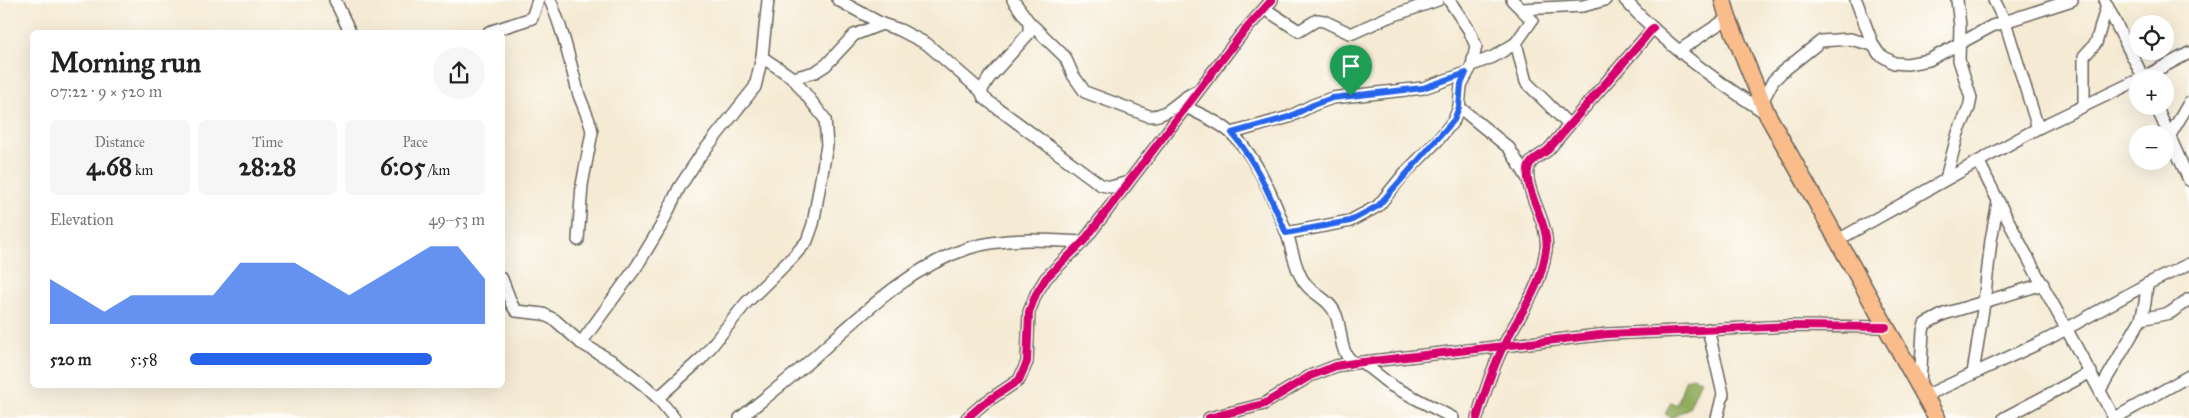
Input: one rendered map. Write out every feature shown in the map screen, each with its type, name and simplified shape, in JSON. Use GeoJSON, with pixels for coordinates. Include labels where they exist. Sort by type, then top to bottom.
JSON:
{"type":"FeatureCollection","features":[{"type":"Feature","properties":{"kind":"highway"},"geometry":{"type":"LineString","coordinates":[[1724,0],[1728,18],[1764,108],[1836,241],[1937,418]]}},
{"type":"Feature","properties":{"kind":"street"},"geometry":{"type":"LineString","coordinates":[[335,0],[349,30]]}},
{"type":"Feature","properties":{"kind":"street"},"geometry":{"type":"LineString","coordinates":[[495,30],[532,18],[538,0]]}},
{"type":"Feature","properties":{"kind":"street"},"geometry":{"type":"LineString","coordinates":[[550,0],[566,41],[579,93],[592,132],[582,185],[578,240]]}},
{"type":"Feature","properties":{"kind":"street"},"geometry":{"type":"LineString","coordinates":[[581,343],[637,266],[661,226],[679,188],[700,156],[755,88],[762,57],[768,0]]}},
{"type":"Feature","properties":{"kind":"street"},"geometry":{"type":"LineString","coordinates":[[838,0],[882,24],[900,30],[927,44],[981,91],[984,98],[990,104],[1101,185],[1112,187],[1125,183]]}},
{"type":"Feature","properties":{"kind":"street"},"geometry":{"type":"LineString","coordinates":[[1014,0],[1029,22],[1047,37],[1065,57],[1073,75],[1085,92],[1149,116],[1157,116],[1168,112],[1188,95],[1199,90]]}},
{"type":"Feature","properties":{"kind":"street"},"geometry":{"type":"LineString","coordinates":[[967,418],[983,404],[1019,380],[1026,362],[1029,312],[1036,294],[1046,278],[1082,242],[1125,183],[1240,36],[1269,4],[1299,32],[1317,20],[1353,33],[1386,18],[1438,0]]}},
{"type":"Feature","properties":{"kind":"street"},"geometry":{"type":"LineString","coordinates":[[1286,233],[1350,221],[1378,206],[1404,174],[1438,140],[1454,120],[1459,107],[1461,84],[1476,51],[1469,30],[1449,0]]}},
{"type":"Feature","properties":{"kind":"street"},"geometry":{"type":"LineString","coordinates":[[1512,0],[1532,21]]}},
{"type":"Feature","properties":{"kind":"street"},"geometry":{"type":"LineString","coordinates":[[1521,9],[1553,9],[1583,6],[1604,0]]}},
{"type":"Feature","properties":{"kind":"street"},"geometry":{"type":"LineString","coordinates":[[1625,0],[1653,28],[1721,85],[1764,108],[1773,81],[1821,41],[1856,39],[1873,45]]}},
{"type":"Feature","properties":{"kind":"street"},"geometry":{"type":"LineString","coordinates":[[1856,0],[1873,45],[1879,54],[1894,63],[1907,64],[1929,60],[1978,32],[2072,0]]}},
{"type":"Feature","properties":{"kind":"street"},"geometry":{"type":"LineString","coordinates":[[1946,178],[1958,133],[1969,108],[1971,98],[1959,60],[1960,42],[1956,0]]}},
{"type":"Feature","properties":{"kind":"street"},"geometry":{"type":"LineString","coordinates":[[1994,0],[2005,22],[2038,128]]}},
{"type":"Feature","properties":{"kind":"street"},"geometry":{"type":"LineString","coordinates":[[2106,3],[2137,70]]}},
{"type":"Feature","properties":{"kind":"street"},"geometry":{"type":"LineString","coordinates":[[2084,106],[2084,56],[2096,43],[2106,3]]}},
{"type":"Feature","properties":{"kind":"street"},"geometry":{"type":"LineString","coordinates":[[1232,133],[1289,117],[1332,98],[1423,88],[1493,57],[1516,43],[1532,21],[1553,9]]}},
{"type":"Feature","properties":{"kind":"street"},"geometry":{"type":"LineString","coordinates":[[1680,50],[1728,18]]}},
{"type":"Feature","properties":{"kind":"street"},"geometry":{"type":"LineString","coordinates":[[981,91],[989,78],[1029,33],[1029,22]]}},
{"type":"Feature","properties":{"kind":"street"},"geometry":{"type":"LineString","coordinates":[[793,78],[815,72],[826,65],[854,35],[882,24]]}},
{"type":"Feature","properties":{"kind":"street"},"geometry":{"type":"LineString","coordinates":[[1856,39],[1865,24]]}},
{"type":"Feature","properties":{"kind":"street"},"geometry":{"type":"LineString","coordinates":[[1477,418],[1485,391],[1504,346],[1536,288],[1547,248],[1546,235],[1529,180],[1528,168],[1534,160],[1544,154],[1653,28]]}},
{"type":"Feature","properties":{"kind":"street"},"geometry":{"type":"LineString","coordinates":[[1516,43],[1526,82],[1568,124]]}},
{"type":"Feature","properties":{"kind":"street"},"geometry":{"type":"LineString","coordinates":[[2158,70],[2189,53]]}},
{"type":"Feature","properties":{"kind":"street"},"geometry":{"type":"LineString","coordinates":[[658,398],[702,358],[746,303],[807,241],[817,208],[827,145],[825,119],[820,110],[793,78],[762,57]]}},
{"type":"Feature","properties":{"kind":"street"},"geometry":{"type":"LineString","coordinates":[[1836,241],[2038,128],[2129,85]]}},
{"type":"Feature","properties":{"kind":"street"},"geometry":{"type":"LineString","coordinates":[[2174,128],[2189,103]]}},
{"type":"Feature","properties":{"kind":"street"},"geometry":{"type":"LineString","coordinates":[[1186,107],[1232,133],[1248,152],[1261,176],[1286,233],[1301,278],[1306,286],[1323,296],[1331,305],[1336,315],[1344,353],[1392,386],[1453,418]]}},
{"type":"Feature","properties":{"kind":"street"},"geometry":{"type":"LineString","coordinates":[[1459,107],[1509,148],[1529,180]]}},
{"type":"Feature","properties":{"kind":"street"},"geometry":{"type":"LineString","coordinates":[[2174,148],[2189,180]]}},
{"type":"Feature","properties":{"kind":"street"},"geometry":{"type":"LineString","coordinates":[[1516,158],[1534,160]]}},
{"type":"Feature","properties":{"kind":"street"},"geometry":{"type":"LineString","coordinates":[[1979,162],[1998,202],[2067,327],[2114,418],[2187,378],[2189,390]]}},
{"type":"Feature","properties":{"kind":"street"},"geometry":{"type":"LineString","coordinates":[[1974,373],[1990,248],[1998,202]]}},
{"type":"Feature","properties":{"kind":"street"},"geometry":{"type":"LineString","coordinates":[[740,418],[901,282],[942,260],[969,248],[991,243],[1053,240],[1082,242]]}},
{"type":"Feature","properties":{"kind":"street"},"geometry":{"type":"LineString","coordinates":[[2043,284],[1944,314],[1925,324],[1922,331],[1922,391],[1974,373],[2048,339],[2147,284],[2189,264]]}},
{"type":"Feature","properties":{"kind":"street"},"geometry":{"type":"LineString","coordinates":[[2100,390],[2141,319],[2146,303],[2147,284]]}},
{"type":"Feature","properties":{"kind":"street"},"geometry":{"type":"LineString","coordinates":[[505,287],[516,311],[549,316],[562,325],[581,343],[617,364],[658,398],[674,418]]}},
{"type":"Feature","properties":{"kind":"street"},"geometry":{"type":"LineString","coordinates":[[2141,319],[2170,313],[2189,299]]}},
{"type":"Feature","properties":{"kind":"street"},"geometry":{"type":"LineString","coordinates":[[1210,418],[1264,404],[1310,376],[1336,366],[1608,334],[1790,326],[1886,327]]}},
{"type":"Feature","properties":{"kind":"street"},"geometry":{"type":"LineString","coordinates":[[1708,329],[1723,394],[1717,418]]}},
{"type":"Feature","properties":{"kind":"street"},"geometry":{"type":"LineString","coordinates":[[2004,418],[2090,372]]}},
{"type":"Feature","properties":{"kind":"green space"},"geometry":{"type":"Polygon","coordinates":[[[1692,377],[1701,380],[1689,408],[1672,418],[1665,414],[1671,402],[1677,405],[1685,380],[1692,377]]]}},
{"type":"Feature","properties":{"kind":"cycle path"},"geometry":{"type":"LineString","coordinates":[[967,418],[983,404],[1019,380],[1027,362],[1029,312],[1036,294],[1046,278],[1083,242],[1240,36],[1272,0]]}},
{"type":"Feature","properties":{"kind":"cycle path"},"geometry":{"type":"LineString","coordinates":[[1477,418],[1496,362],[1533,292],[1544,263],[1546,240],[1541,218],[1529,184],[1529,166],[1549,149],[1653,28]]}},
{"type":"Feature","properties":{"kind":"cycle path"},"geometry":{"type":"LineString","coordinates":[[1209,418],[1264,404],[1310,376],[1336,366],[1354,363],[1608,334],[1790,326],[1886,327]]}},
{"type":"Feature","properties":{"kind":"route"},"geometry":{"type":"LineString","coordinates":[[1466,73],[1461,84],[1459,107],[1454,120],[1438,140],[1404,174],[1378,206],[1350,221],[1286,233],[1261,176],[1248,152],[1232,133],[1289,117],[1332,98],[1351,96],[1423,88],[1466,73]]}}]}
